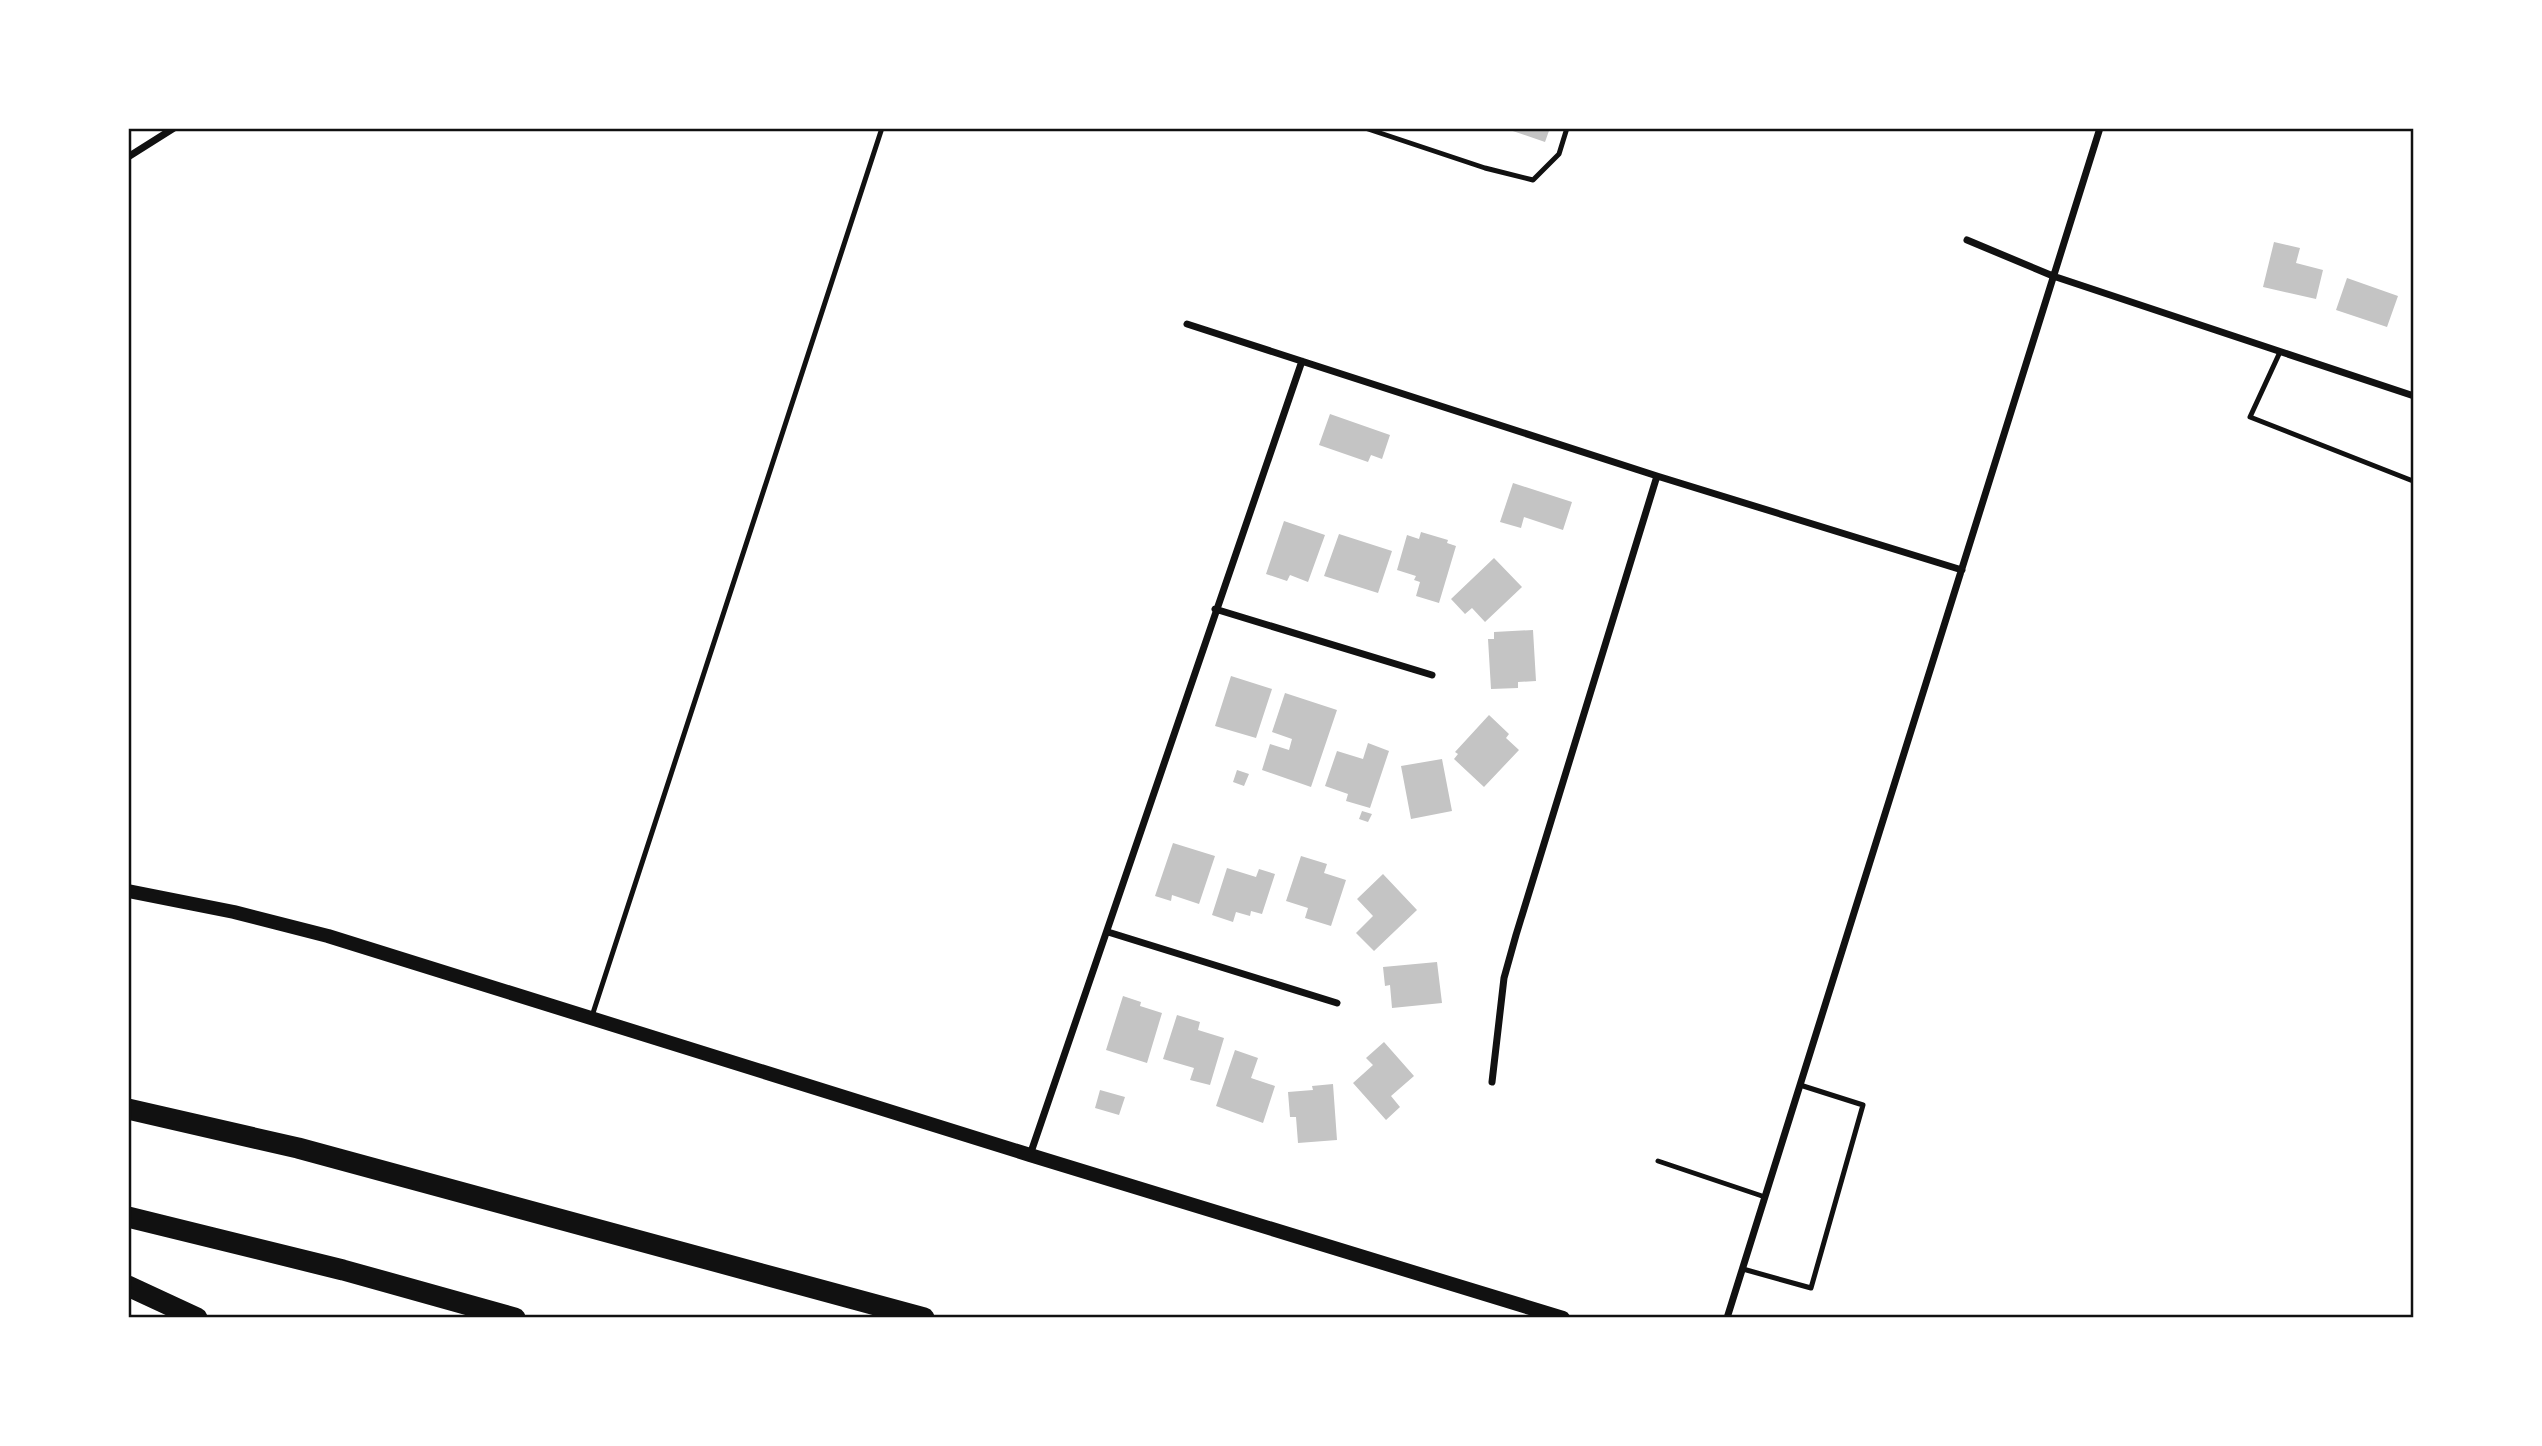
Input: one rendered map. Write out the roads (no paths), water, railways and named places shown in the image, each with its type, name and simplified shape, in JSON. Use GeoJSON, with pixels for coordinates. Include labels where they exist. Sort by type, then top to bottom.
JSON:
{"type":"FeatureCollection","features":[{"type":"Feature","properties":{"kind":"highway"},"geometry":{"type":"LineString","coordinates":[[128,1109],[298,1148],[924,1318]]}},
{"type":"Feature","properties":{"kind":"highway"},"geometry":{"type":"LineString","coordinates":[[128,1217],[343,1270],[515,1318]]}},
{"type":"Feature","properties":{"kind":"highway"},"geometry":{"type":"LineString","coordinates":[[128,1286],[197,1318]]}},
{"type":"Feature","properties":{"kind":"main road"},"geometry":{"type":"LineString","coordinates":[[128,891],[234,912],[328,936],[1563,1318]]}},
{"type":"Feature","properties":{"kind":"street"},"geometry":{"type":"LineString","coordinates":[[128,157],[174,128]]}},
{"type":"Feature","properties":{"kind":"street"},"geometry":{"type":"LineString","coordinates":[[1727,1318],[2100,128]]}},
{"type":"Feature","properties":{"kind":"street"},"geometry":{"type":"LineString","coordinates":[[1967,240],[2053,276],[2414,396]]}},
{"type":"Feature","properties":{"kind":"street"},"geometry":{"type":"LineString","coordinates":[[1187,324],[1657,476],[1962,570]]}},
{"type":"Feature","properties":{"kind":"street"},"geometry":{"type":"LineString","coordinates":[[1030,1155],[1301,360]]}},
{"type":"Feature","properties":{"kind":"street"},"geometry":{"type":"LineString","coordinates":[[1492,1082],[1504,978],[1657,476]]}},
{"type":"Feature","properties":{"kind":"street"},"geometry":{"type":"LineString","coordinates":[[1216,609],[1432,675]]}},
{"type":"Feature","properties":{"kind":"street"},"geometry":{"type":"LineString","coordinates":[[1108,932],[1337,1003]]}},
{"type":"Feature","properties":{"kind":"lane"},"geometry":{"type":"LineString","coordinates":[[591,1018],[882,128]]}},
{"type":"Feature","properties":{"kind":"lane"},"geometry":{"type":"LineString","coordinates":[[1365,128],[1485,168],[1533,180],[1559,154],[1567,128]]}},
{"type":"Feature","properties":{"kind":"lane"},"geometry":{"type":"LineString","coordinates":[[2280,352],[2250,417],[2413,481],[2414,478]]}},
{"type":"Feature","properties":{"kind":"lane"},"geometry":{"type":"LineString","coordinates":[[1742,1269],[1811,1288],[1863,1105],[1800,1084]]}},
{"type":"Feature","properties":{"kind":"lane"},"geometry":{"type":"LineString","coordinates":[[1658,1161],[1765,1197]]}}]}
